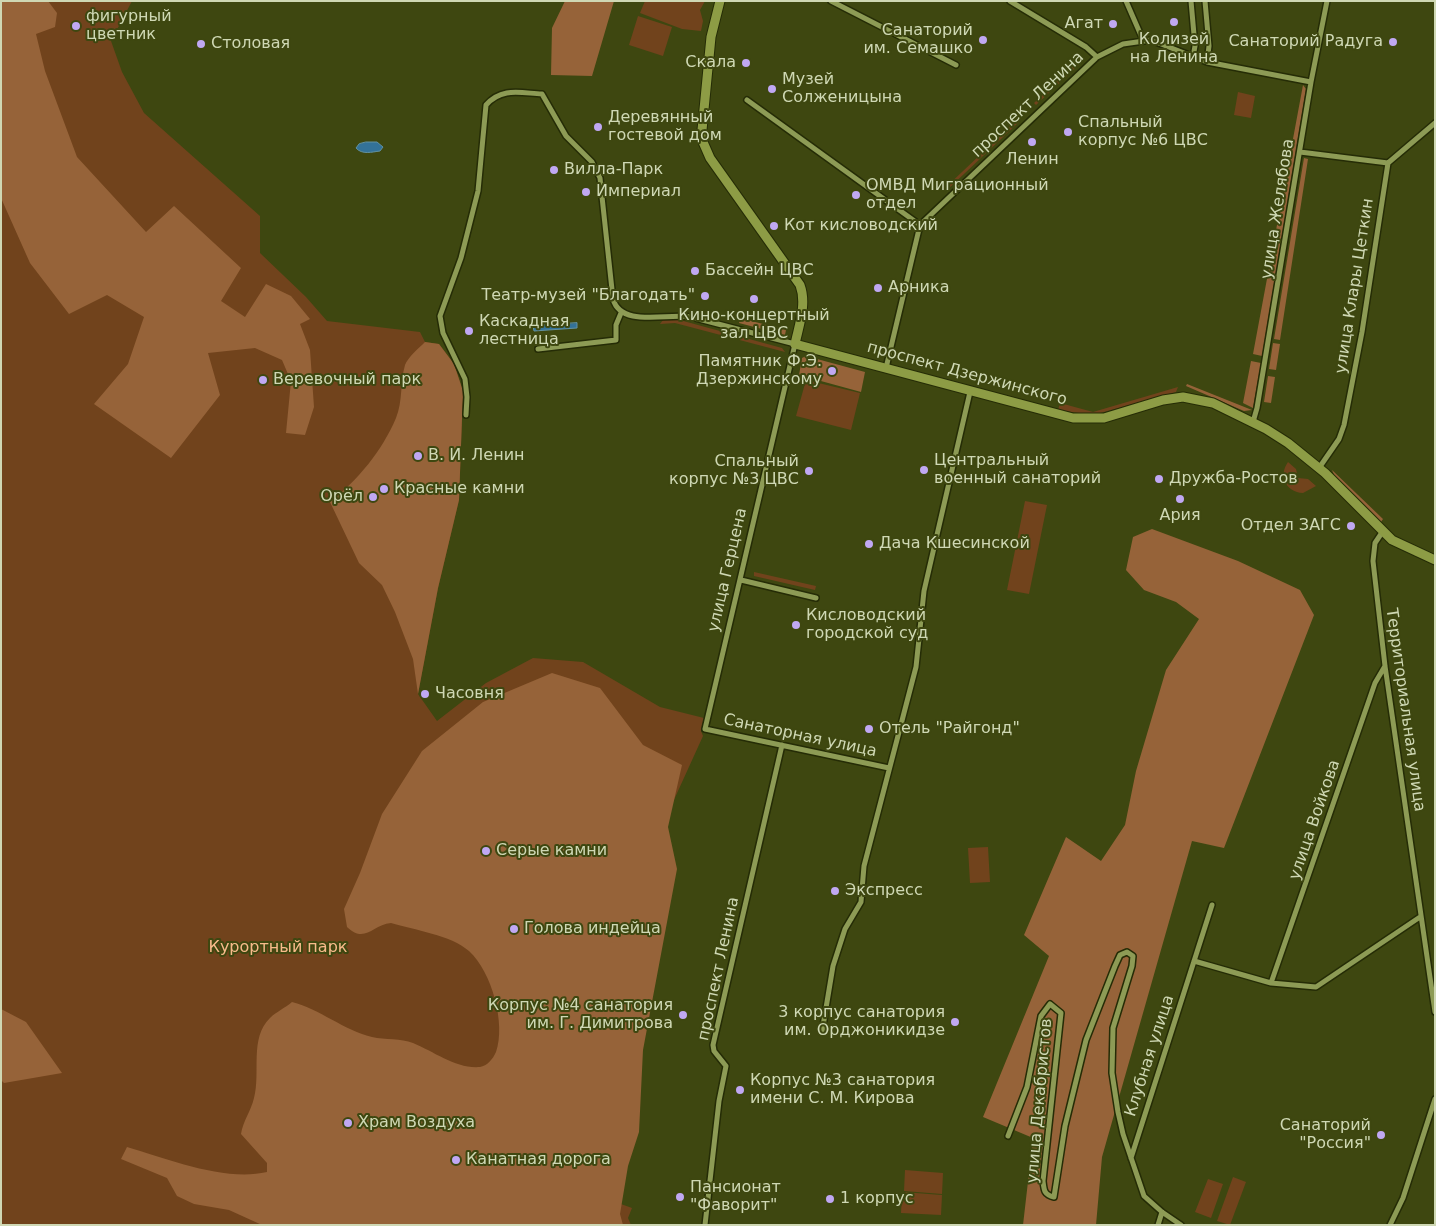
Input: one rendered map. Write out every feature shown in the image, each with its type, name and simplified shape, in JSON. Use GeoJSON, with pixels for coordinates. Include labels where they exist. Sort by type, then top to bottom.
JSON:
{"type":"FeatureCollection","features":[{"type":"Feature","properties":{"kind":"main road","name":"улица Герцена"},"geometry":{"type":"LineString","coordinates":[[720,1],[710,46],[702,130],[706,151],[800,285],[804,295],[795,344]]}},
{"type":"Feature","properties":{"kind":"main road","name":"проспект Дзержинского"},"geometry":{"type":"LineString","coordinates":[[795,344],[1059,416],[1089,419],[1117,415],[1172,398],[1193,398],[1213,403],[1253,422],[1288,443],[1319,468],[1383,531],[1408,549],[1435,560]]}},
{"type":"Feature","properties":{"kind":"street"},"geometry":{"type":"LineString","coordinates":[[831,1],[956,65]]}},
{"type":"Feature","properties":{"kind":"street"},"geometry":{"type":"LineString","coordinates":[[1010,1],[1088,48],[1097,57]]}},
{"type":"Feature","properties":{"kind":"street"},"geometry":{"type":"LineString","coordinates":[[1126,1],[1143,40]]}},
{"type":"Feature","properties":{"kind":"street"},"geometry":{"type":"LineString","coordinates":[[1191,1],[1195,46],[1193,57]]}},
{"type":"Feature","properties":{"kind":"street"},"geometry":{"type":"LineString","coordinates":[[1205,1],[1209,46],[1206,62]]}},
{"type":"Feature","properties":{"kind":"street","name":"улица Желябова"},"geometry":{"type":"LineString","coordinates":[[1253,422],[1257,408],[1311,82],[1327,1]]}},
{"type":"Feature","properties":{"kind":"street","name":"проспект Ленина"},"geometry":{"type":"LineString","coordinates":[[920,225],[1097,57],[1123,44],[1143,40],[1158,42],[1206,62],[1311,82]]}},
{"type":"Feature","properties":{"kind":"street"},"geometry":{"type":"LineString","coordinates":[[466,415],[465,379],[443,333],[440,316],[461,258],[478,190],[486,105],[494,97],[508,92],[542,94],[566,136],[597,170],[600,178],[613,299],[615,307],[621,313],[616,325],[616,340],[538,349]]}},
{"type":"Feature","properties":{"kind":"street"},"geometry":{"type":"LineString","coordinates":[[747,100],[920,225],[886,368]]}},
{"type":"Feature","properties":{"kind":"street"},"geometry":{"type":"LineString","coordinates":[[1300,152],[1388,163],[1435,122]]}},
{"type":"Feature","properties":{"kind":"street","name":"улица Клары Цеткин"},"geometry":{"type":"LineString","coordinates":[[1319,468],[1339,439],[1344,425],[1362,332],[1388,163]]}},
{"type":"Feature","properties":{"kind":"street","name":"проспект Дзержинского"},"geometry":{"type":"LineString","coordinates":[[621,313],[629,317],[677,315],[691,317],[795,344]]}},
{"type":"Feature","properties":{"kind":"street","name":"улица Герцена"},"geometry":{"type":"LineString","coordinates":[[705,729],[795,344]]}},
{"type":"Feature","properties":{"kind":"street"},"geometry":{"type":"LineString","coordinates":[[822,1032],[833,966],[845,929],[861,902],[864,866],[916,667],[924,591],[970,392]]}},
{"type":"Feature","properties":{"kind":"street","name":"Территориальная улица"},"geometry":{"type":"LineString","coordinates":[[1383,531],[1375,543],[1373,561],[1385,666],[1435,1012]]}},
{"type":"Feature","properties":{"kind":"street"},"geometry":{"type":"LineString","coordinates":[[741,580],[816,598]]}},
{"type":"Feature","properties":{"kind":"street","name":"улица Войкова"},"geometry":{"type":"LineString","coordinates":[[1271,983],[1375,683],[1385,666]]}},
{"type":"Feature","properties":{"kind":"street","name":"Санаторная улица"},"geometry":{"type":"LineString","coordinates":[[705,729],[889,768]]}},
{"type":"Feature","properties":{"kind":"street","name":"проспект Ленина"},"geometry":{"type":"LineString","coordinates":[[704,1225],[719,1101],[726,1066],[714,1050],[714,1045],[782,746]]}},
{"type":"Feature","properties":{"kind":"street","name":"Клубная улица"},"geometry":{"type":"LineString","coordinates":[[1131,1159],[1212,904]]}},
{"type":"Feature","properties":{"kind":"street"},"geometry":{"type":"LineString","coordinates":[[1194,962],[1271,983],[1316,987],[1420,917]]}},
{"type":"Feature","properties":{"kind":"street","name":"улица Декабристов"},"geometry":{"type":"LineString","coordinates":[[1008,1136],[1027,1087],[1041,1016],[1050,1004],[1061,1013],[1043,1181],[1044,1191],[1048,1196],[1054,1197],[1065,1126],[1086,1040],[1120,955],[1127,952],[1133,956],[1132,966],[1113,1028],[1111,1065],[1118,1112],[1144,1196],[1181,1225]]}},
{"type":"Feature","properties":{"kind":"street"},"geometry":{"type":"LineString","coordinates":[[1390,1225],[1403,1198],[1435,1099]]}},
{"type":"Feature","properties":{"kind":"street"},"geometry":{"type":"LineString","coordinates":[[1158,1225],[1162,1212]]}},
{"type":"Feature","properties":{"kind":"green space","name":"Курортный парк"},"geometry":{"type":"Polygon","coordinates":[[[1,1],[132,1],[111,41],[122,72],[144,113],[260,216],[260,253],[306,297],[327,321],[420,332],[425,342],[439,344],[454,364],[463,391],[459,500],[438,588],[418,694],[437,721],[486,683],[533,658],[583,662],[660,707],[704,718],[701,731],[703,736],[653,846],[607,1199],[632,1208],[628,1218],[631,1225],[1,1225],[1,1]]]}},
{"type":"Feature","properties":{"kind":"green space"},"geometry":{"type":"Polygon","coordinates":[[[645,1],[705,1],[700,10],[703,21],[701,31],[682,29],[640,13],[645,1]]]}},
{"type":"Feature","properties":{"kind":"green space"},"geometry":{"type":"Polygon","coordinates":[[[638,16],[672,27],[663,56],[629,45],[638,16]]]}},
{"type":"Feature","properties":{"kind":"green space"},"geometry":{"type":"Polygon","coordinates":[[[1078,61],[1080,64],[1036,105],[1034,103],[1078,61]]]}},
{"type":"Feature","properties":{"kind":"green space"},"geometry":{"type":"Polygon","coordinates":[[[1238,92],[1255,96],[1251,118],[1234,115],[1238,92]]]}},
{"type":"Feature","properties":{"kind":"green space"},"geometry":{"type":"Polygon","coordinates":[[[1017,120],[1019,122],[946,191],[944,189],[1017,120]]]}},
{"type":"Feature","properties":{"kind":"green space"},"geometry":{"type":"Polygon","coordinates":[[[676,319],[782,348],[785,352],[675,323],[660,324],[663,320],[676,319]]]}},
{"type":"Feature","properties":{"kind":"green space"},"geometry":{"type":"Polygon","coordinates":[[[806,380],[860,393],[851,430],[796,416],[806,380]]]}},
{"type":"Feature","properties":{"kind":"green space"},"geometry":{"type":"Polygon","coordinates":[[[1178,387],[1176,392],[1093,415],[1058,410],[1060,403],[1093,412],[1178,387]]]}},
{"type":"Feature","properties":{"kind":"green space"},"geometry":{"type":"Polygon","coordinates":[[[1288,462],[1296,469],[1298,478],[1308,479],[1316,486],[1303,493],[1292,490],[1284,478],[1285,467],[1288,462]]]}},
{"type":"Feature","properties":{"kind":"green space"},"geometry":{"type":"Polygon","coordinates":[[[1025,501],[1047,505],[1029,594],[1007,590],[1025,501]]]}},
{"type":"Feature","properties":{"kind":"green space"},"geometry":{"type":"Polygon","coordinates":[[[754,572],[816,586],[815,590],[754,576],[754,572]]]}},
{"type":"Feature","properties":{"kind":"green space"},"geometry":{"type":"Polygon","coordinates":[[[988,847],[990,882],[970,883],[968,848],[988,847]]]}},
{"type":"Feature","properties":{"kind":"green space"},"geometry":{"type":"Polygon","coordinates":[[[905,1170],[943,1173],[942,1194],[904,1191],[905,1170]]]}},
{"type":"Feature","properties":{"kind":"green space"},"geometry":{"type":"Polygon","coordinates":[[[1233,1177],[1246,1182],[1230,1225],[1217,1221],[1233,1177]]]}},
{"type":"Feature","properties":{"kind":"green space"},"geometry":{"type":"Polygon","coordinates":[[[1208,1179],[1223,1184],[1211,1218],[1195,1212],[1208,1179]]]}},
{"type":"Feature","properties":{"kind":"green space"},"geometry":{"type":"Polygon","coordinates":[[[902,1192],[942,1195],[941,1215],[901,1213],[902,1192]]]}},
{"type":"Feature","properties":{"kind":"shaded area"},"geometry":{"type":"Polygon","coordinates":[[[1,1],[48,1],[57,13],[55,27],[36,34],[45,71],[77,157],[146,232],[174,206],[241,268],[221,301],[245,317],[266,284],[291,296],[310,319],[300,324],[310,350],[314,407],[305,435],[286,433],[291,381],[282,360],[255,348],[208,353],[220,395],[171,458],[94,404],[128,364],[144,317],[107,295],[69,314],[30,263],[1,198],[1,1]]]}},
{"type":"Feature","properties":{"kind":"shaded area"},"geometry":{"type":"Polygon","coordinates":[[[565,1],[614,1],[592,76],[551,75],[552,28],[565,1]]]}},
{"type":"Feature","properties":{"kind":"shaded area"},"geometry":{"type":"Polygon","coordinates":[[[1303,85],[1306,89],[1262,356],[1253,354],[1303,85]]]}},
{"type":"Feature","properties":{"kind":"shaded area"},"geometry":{"type":"Polygon","coordinates":[[[1304,158],[1308,159],[1280,340],[1274,339],[1304,158]]]}},
{"type":"Feature","properties":{"kind":"shaded area"},"geometry":{"type":"Polygon","coordinates":[[[740,318],[786,330],[785,335],[739,323],[740,318]]]}},
{"type":"Feature","properties":{"kind":"shaded area"},"geometry":{"type":"Polygon","coordinates":[[[425,342],[439,344],[454,364],[463,391],[459,500],[438,588],[418,694],[413,659],[395,612],[382,585],[359,563],[330,502],[368,464],[384,442],[398,412],[406,362],[425,342]]]}},
{"type":"Feature","properties":{"kind":"shaded area"},"geometry":{"type":"Polygon","coordinates":[[[1273,343],[1280,344],[1276,370],[1269,369],[1273,343]]]}},
{"type":"Feature","properties":{"kind":"shaded area"},"geometry":{"type":"Polygon","coordinates":[[[806,356],[865,372],[861,392],[799,375],[802,358],[806,356]]]}},
{"type":"Feature","properties":{"kind":"shaded area"},"geometry":{"type":"Polygon","coordinates":[[[1251,361],[1261,363],[1253,408],[1243,403],[1251,361]]]}},
{"type":"Feature","properties":{"kind":"shaded area"},"geometry":{"type":"Polygon","coordinates":[[[1268,376],[1275,377],[1271,403],[1264,402],[1268,376]]]}},
{"type":"Feature","properties":{"kind":"shaded area"},"geometry":{"type":"Polygon","coordinates":[[[1187,384],[1252,410],[1244,411],[1186,386],[1187,384]]]}},
{"type":"Feature","properties":{"kind":"shaded area"},"geometry":{"type":"Polygon","coordinates":[[[1332,470],[1383,519],[1381,522],[1335,477],[1332,470]]]}},
{"type":"Feature","properties":{"kind":"shaded area"},"geometry":{"type":"Polygon","coordinates":[[[1152,529],[1238,561],[1300,590],[1314,615],[1224,848],[1192,841],[1102,1157],[1096,1225],[1023,1225],[1033,1138],[983,1117],[1049,956],[1024,935],[1066,837],[1101,861],[1125,825],[1136,771],[1166,670],[1199,619],[1176,602],[1144,590],[1126,570],[1133,537],[1152,529]]]}},
{"type":"Feature","properties":{"kind":"shaded area"},"geometry":{"type":"Polygon","coordinates":[[[552,673],[600,688],[643,745],[682,765],[668,827],[677,869],[643,1050],[639,1132],[628,1166],[620,1214],[623,1225],[262,1225],[229,1210],[194,1204],[177,1196],[167,1178],[121,1159],[127,1147],[215,1172],[251,1174],[267,1172],[267,1163],[241,1134],[256,1088],[260,1035],[270,1018],[292,1002],[312,1009],[361,1034],[377,1038],[408,1041],[454,1063],[480,1067],[491,1060],[496,1052],[499,1040],[498,1013],[495,999],[484,972],[469,951],[461,945],[442,937],[391,923],[384,924],[364,934],[353,932],[347,927],[344,909],[382,814],[422,751],[483,702],[552,673]]]}},
{"type":"Feature","properties":{"kind":"shaded area"},"geometry":{"type":"Polygon","coordinates":[[[1,1009],[26,1022],[62,1073],[4,1083],[1,1080],[1,1009]]]}},
{"type":"Feature","properties":{"kind":"water"},"geometry":{"type":"Polygon","coordinates":[[[377,142],[383,147],[380,151],[367,152],[361,152],[356,148],[359,144],[377,142]]]}},
{"type":"Feature","properties":{"kind":"water"},"geometry":{"type":"Polygon","coordinates":[[[577,323],[577,328],[534,331],[533,326],[577,323]]]}},
{"type":"Feature","properties":{"kind":"place","name":"Колизей на Ленина"},"geometry":{"type":"Point","coordinates":[1174,22]}},
{"type":"Feature","properties":{"kind":"place","name":"Агат"},"geometry":{"type":"Point","coordinates":[1113,24]}},
{"type":"Feature","properties":{"kind":"place","name":"фигурный цветник"},"geometry":{"type":"Point","coordinates":[76,26]}},
{"type":"Feature","properties":{"kind":"place","name":"Санаторий им. Семашко"},"geometry":{"type":"Point","coordinates":[983,40]}},
{"type":"Feature","properties":{"kind":"place","name":"Cанаторий Радуга"},"geometry":{"type":"Point","coordinates":[1393,42]}},
{"type":"Feature","properties":{"kind":"place","name":"Столовая"},"geometry":{"type":"Point","coordinates":[201,44]}},
{"type":"Feature","properties":{"kind":"place","name":"Скала"},"geometry":{"type":"Point","coordinates":[746,63]}},
{"type":"Feature","properties":{"kind":"place","name":"Музей Солженицына"},"geometry":{"type":"Point","coordinates":[772,89]}},
{"type":"Feature","properties":{"kind":"place","name":"Деревянный гостевой дом"},"geometry":{"type":"Point","coordinates":[598,127]}},
{"type":"Feature","properties":{"kind":"place","name":"Спальный корпус №6 ЦВС"},"geometry":{"type":"Point","coordinates":[1068,132]}},
{"type":"Feature","properties":{"kind":"place","name":"Ленин"},"geometry":{"type":"Point","coordinates":[1032,142]}},
{"type":"Feature","properties":{"kind":"place","name":"Вилла-Парк"},"geometry":{"type":"Point","coordinates":[554,170]}},
{"type":"Feature","properties":{"kind":"place","name":"Империал"},"geometry":{"type":"Point","coordinates":[586,192]}},
{"type":"Feature","properties":{"kind":"place","name":"ОМВД Миграционный отдел"},"geometry":{"type":"Point","coordinates":[856,195]}},
{"type":"Feature","properties":{"kind":"place","name":"Кот кисловодский"},"geometry":{"type":"Point","coordinates":[774,226]}},
{"type":"Feature","properties":{"kind":"place","name":"Бассейн ЦВС"},"geometry":{"type":"Point","coordinates":[695,271]}},
{"type":"Feature","properties":{"kind":"place","name":"Арника"},"geometry":{"type":"Point","coordinates":[878,288]}},
{"type":"Feature","properties":{"kind":"place","name":"Театр-музей \"Благодать\""},"geometry":{"type":"Point","coordinates":[705,296]}},
{"type":"Feature","properties":{"kind":"place","name":"Кино-концертный зал ЦВС"},"geometry":{"type":"Point","coordinates":[754,299]}},
{"type":"Feature","properties":{"kind":"place","name":"Каскадная лестница"},"geometry":{"type":"Point","coordinates":[469,331]}},
{"type":"Feature","properties":{"kind":"place","name":"Памятник Ф.Э. Дзержинскому"},"geometry":{"type":"Point","coordinates":[832,371]}},
{"type":"Feature","properties":{"kind":"place","name":"Веревочный парк"},"geometry":{"type":"Point","coordinates":[263,380]}},
{"type":"Feature","properties":{"kind":"place","name":"В. И. Ленин"},"geometry":{"type":"Point","coordinates":[418,456]}},
{"type":"Feature","properties":{"kind":"place","name":"Центральный военный санаторий"},"geometry":{"type":"Point","coordinates":[924,470]}},
{"type":"Feature","properties":{"kind":"place","name":"Спальный корпус №3 ЦВС"},"geometry":{"type":"Point","coordinates":[809,471]}},
{"type":"Feature","properties":{"kind":"place","name":"Дружба-Ростов"},"geometry":{"type":"Point","coordinates":[1159,479]}},
{"type":"Feature","properties":{"kind":"place","name":"Красные камни"},"geometry":{"type":"Point","coordinates":[384,489]}},
{"type":"Feature","properties":{"kind":"place","name":"Орёл"},"geometry":{"type":"Point","coordinates":[373,497]}},
{"type":"Feature","properties":{"kind":"place","name":"Ария"},"geometry":{"type":"Point","coordinates":[1180,499]}},
{"type":"Feature","properties":{"kind":"place","name":"Отдел ЗАГС"},"geometry":{"type":"Point","coordinates":[1351,526]}},
{"type":"Feature","properties":{"kind":"place","name":"Дача Кшесинской"},"geometry":{"type":"Point","coordinates":[869,544]}},
{"type":"Feature","properties":{"kind":"place","name":"Кисловодский городской суд"},"geometry":{"type":"Point","coordinates":[796,625]}},
{"type":"Feature","properties":{"kind":"place","name":"Часовня"},"geometry":{"type":"Point","coordinates":[425,694]}},
{"type":"Feature","properties":{"kind":"place","name":"Отель \"Райгонд\""},"geometry":{"type":"Point","coordinates":[869,729]}},
{"type":"Feature","properties":{"kind":"place","name":"Серые камни"},"geometry":{"type":"Point","coordinates":[486,851]}},
{"type":"Feature","properties":{"kind":"place","name":"Экспресс"},"geometry":{"type":"Point","coordinates":[835,891]}},
{"type":"Feature","properties":{"kind":"place","name":"Голова индейца"},"geometry":{"type":"Point","coordinates":[514,929]}},
{"type":"Feature","properties":{"kind":"place","name":"Корпус №4 санатория им. Г. Димитрова"},"geometry":{"type":"Point","coordinates":[683,1015]}},
{"type":"Feature","properties":{"kind":"place","name":"3 корпус санатория им. Орджоникидзе"},"geometry":{"type":"Point","coordinates":[955,1022]}},
{"type":"Feature","properties":{"kind":"place","name":"Корпус №3 санатория имени С. М. Кирова"},"geometry":{"type":"Point","coordinates":[740,1090]}},
{"type":"Feature","properties":{"kind":"place","name":"Храм Воздуха"},"geometry":{"type":"Point","coordinates":[348,1123]}},
{"type":"Feature","properties":{"kind":"place","name":"Санаторий \"Россия\""},"geometry":{"type":"Point","coordinates":[1381,1135]}},
{"type":"Feature","properties":{"kind":"place","name":"Канатная дорога"},"geometry":{"type":"Point","coordinates":[456,1160]}},
{"type":"Feature","properties":{"kind":"place","name":"Пансионат \"Фаворит\""},"geometry":{"type":"Point","coordinates":[680,1197]}},
{"type":"Feature","properties":{"kind":"place","name":"1 корпус"},"geometry":{"type":"Point","coordinates":[830,1199]}}]}
